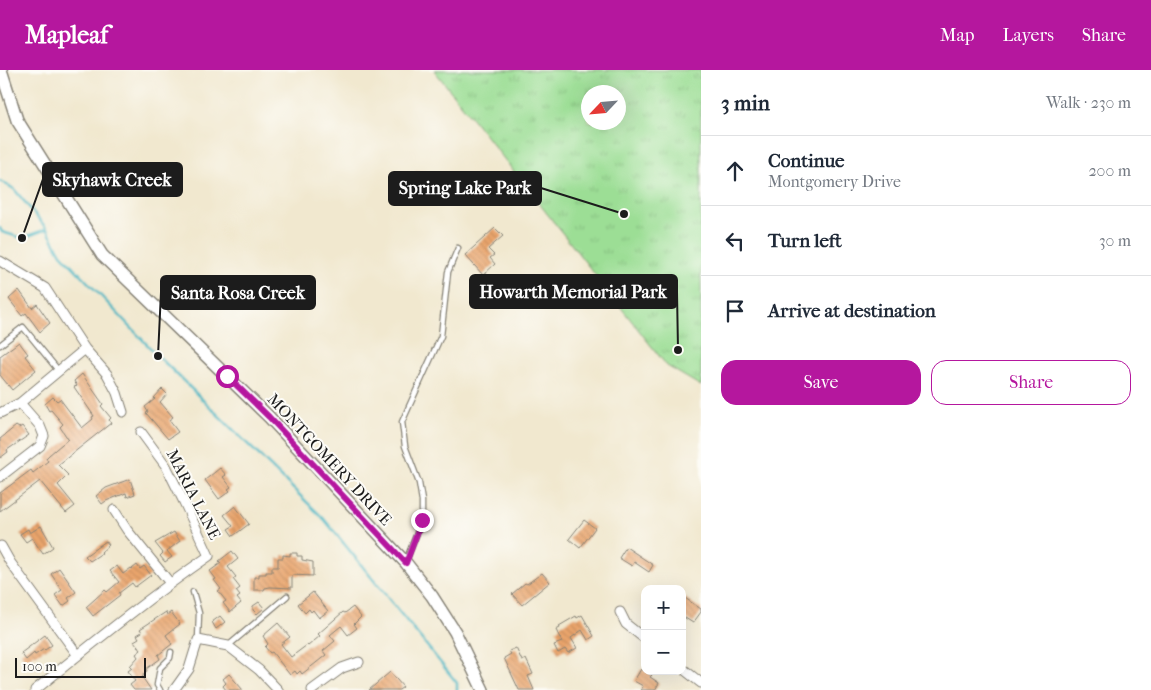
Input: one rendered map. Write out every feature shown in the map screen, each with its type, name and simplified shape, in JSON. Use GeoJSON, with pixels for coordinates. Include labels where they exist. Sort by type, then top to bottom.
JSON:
{"type":"FeatureCollection","features":[{"type":"Feature","properties":{"kind":"street","name":"MONTGOMERY DRIVE"},"geometry":{"type":"LineString","coordinates":[[1,70],[17,120],[102,255],[269,417],[406,563],[432,596],[455,632],[483,690]]}},
{"type":"Feature","properties":{"kind":"street"},"geometry":{"type":"LineString","coordinates":[[0,261],[45,288],[86,349],[107,374],[117,393],[123,412]]}},
{"type":"Feature","properties":{"kind":"street"},"geometry":{"type":"LineString","coordinates":[[0,413],[20,403],[86,349]]}},
{"type":"Feature","properties":{"kind":"street"},"geometry":{"type":"LineString","coordinates":[[0,476],[40,446],[44,436],[40,426],[20,403]]}},
{"type":"Feature","properties":{"kind":"street","name":"MARIA LANE"},"geometry":{"type":"LineString","coordinates":[[35,690],[77,654],[170,583],[209,556],[166,466],[141,432]]}},
{"type":"Feature","properties":{"kind":"street"},"geometry":{"type":"LineString","coordinates":[[114,510],[127,530],[170,583]]}},
{"type":"Feature","properties":{"kind":"street"},"geometry":{"type":"LineString","coordinates":[[1,546],[10,562],[77,654]]}},
{"type":"Feature","properties":{"kind":"street"},"geometry":{"type":"LineString","coordinates":[[620,612],[626,624],[641,636]]}},
{"type":"Feature","properties":{"kind":"street"},"geometry":{"type":"LineString","coordinates":[[174,690],[190,669],[198,640],[228,646],[259,670],[278,690]]}},
{"type":"Feature","properties":{"kind":"street"},"geometry":{"type":"LineString","coordinates":[[312,690],[342,668],[359,662]]}},
{"type":"Feature","properties":{"kind":"street"},"geometry":{"type":"LineString","coordinates":[[686,671],[701,683]]}},
{"type":"Feature","properties":{"kind":"lane"},"geometry":{"type":"LineString","coordinates":[[406,563],[422,520],[422,502],[419,484],[405,446],[402,422],[440,336],[448,272],[458,248]]}},
{"type":"Feature","properties":{"kind":"lane"},"geometry":{"type":"LineString","coordinates":[[0,345],[23,328],[58,370]]}},
{"type":"Feature","properties":{"kind":"lane"},"geometry":{"type":"LineString","coordinates":[[193,592],[199,613],[198,640]]}},
{"type":"Feature","properties":{"kind":"lane"},"geometry":{"type":"LineString","coordinates":[[228,646],[287,596]]}},
{"type":"Feature","properties":{"kind":"lane"},"geometry":{"type":"LineString","coordinates":[[160,690],[157,685],[160,668],[170,658],[171,652]]}},
{"type":"Feature","properties":{"kind":"green space"},"geometry":{"type":"Polygon","coordinates":[[[434,70],[701,70],[701,386],[667,366],[434,70]]]}},
{"type":"Feature","properties":{"kind":"building"},"geometry":{"type":"Polygon","coordinates":[[[416,171],[440,173],[439,189],[434,188],[434,192],[420,191],[420,187],[415,187],[416,171]]]}},
{"type":"Feature","properties":{"kind":"building"},"geometry":{"type":"Polygon","coordinates":[[[495,228],[503,236],[488,249],[494,255],[490,258],[495,264],[483,275],[465,255],[495,228]]]}},
{"type":"Feature","properties":{"kind":"building"},"geometry":{"type":"Polygon","coordinates":[[[19,290],[32,308],[37,304],[50,323],[40,332],[26,313],[22,316],[9,299],[19,290]]]}},
{"type":"Feature","properties":{"kind":"building"},"geometry":{"type":"Polygon","coordinates":[[[19,342],[28,354],[25,356],[36,370],[12,390],[0,375],[0,356],[19,342]]]}},
{"type":"Feature","properties":{"kind":"building"},"geometry":{"type":"Polygon","coordinates":[[[82,374],[103,404],[101,406],[111,418],[109,420],[111,423],[58,465],[68,475],[58,485],[75,506],[66,513],[40,481],[0,511],[0,493],[31,470],[33,473],[48,461],[46,458],[68,439],[60,427],[63,424],[51,410],[49,411],[45,404],[53,397],[57,401],[60,399],[82,428],[93,419],[92,417],[94,416],[74,387],[77,386],[74,381],[82,374]]]}},
{"type":"Feature","properties":{"kind":"building"},"geometry":{"type":"Polygon","coordinates":[[[162,389],[167,394],[160,402],[173,417],[169,420],[178,432],[168,439],[146,413],[148,412],[145,407],[155,399],[162,389]]]}},
{"type":"Feature","properties":{"kind":"building"},"geometry":{"type":"Polygon","coordinates":[[[16,426],[19,428],[22,426],[29,435],[7,450],[8,452],[0,458],[0,439],[16,426]]]}},
{"type":"Feature","properties":{"kind":"building"},"geometry":{"type":"Polygon","coordinates":[[[220,468],[226,475],[223,477],[231,487],[228,489],[230,491],[219,499],[205,480],[220,468]]]}},
{"type":"Feature","properties":{"kind":"building"},"geometry":{"type":"Polygon","coordinates":[[[130,479],[135,494],[127,497],[126,493],[102,504],[96,496],[106,488],[130,479]]]}},
{"type":"Feature","properties":{"kind":"building"},"geometry":{"type":"Polygon","coordinates":[[[235,506],[249,524],[233,536],[228,529],[233,526],[224,515],[235,506]]]}},
{"type":"Feature","properties":{"kind":"building"},"geometry":{"type":"Polygon","coordinates":[[[584,520],[595,528],[580,548],[569,539],[584,520]]]}},
{"type":"Feature","properties":{"kind":"building"},"geometry":{"type":"Polygon","coordinates":[[[41,526],[53,547],[43,554],[32,538],[26,542],[20,534],[28,529],[30,533],[41,526]]]}},
{"type":"Feature","properties":{"kind":"building"},"geometry":{"type":"Polygon","coordinates":[[[174,532],[180,541],[167,551],[172,557],[165,562],[160,556],[163,553],[155,543],[174,532]]]}},
{"type":"Feature","properties":{"kind":"building"},"geometry":{"type":"Polygon","coordinates":[[[106,541],[109,545],[102,553],[90,561],[85,556],[106,541]]]}},
{"type":"Feature","properties":{"kind":"building"},"geometry":{"type":"Polygon","coordinates":[[[626,547],[653,565],[649,572],[634,562],[632,566],[619,558],[626,547]]]}},
{"type":"Feature","properties":{"kind":"building"},"geometry":{"type":"Polygon","coordinates":[[[232,551],[238,559],[228,567],[236,577],[233,579],[240,588],[236,591],[240,596],[237,598],[241,603],[230,612],[223,603],[226,601],[218,591],[221,589],[210,571],[232,551]]]}},
{"type":"Feature","properties":{"kind":"building"},"geometry":{"type":"Polygon","coordinates":[[[290,553],[297,553],[297,556],[302,556],[302,560],[313,562],[313,576],[292,575],[292,588],[270,587],[264,590],[254,590],[254,577],[259,577],[259,574],[266,574],[266,572],[272,572],[272,567],[278,567],[278,558],[283,558],[283,555],[290,556],[290,553]]]}},
{"type":"Feature","properties":{"kind":"building"},"geometry":{"type":"Polygon","coordinates":[[[137,565],[140,569],[144,566],[151,575],[135,587],[132,583],[93,616],[86,607],[105,590],[107,592],[119,582],[110,571],[117,566],[123,574],[137,565]]]}},
{"type":"Feature","properties":{"kind":"building"},"geometry":{"type":"Polygon","coordinates":[[[59,568],[76,592],[68,598],[70,601],[63,606],[55,595],[62,590],[51,574],[59,568]]]}},
{"type":"Feature","properties":{"kind":"building"},"geometry":{"type":"Polygon","coordinates":[[[542,573],[550,582],[522,605],[512,594],[525,583],[527,584],[542,573]]]}},
{"type":"Feature","properties":{"kind":"building"},"geometry":{"type":"Polygon","coordinates":[[[313,592],[328,611],[319,618],[313,610],[311,612],[309,609],[305,613],[298,604],[313,592]]]}},
{"type":"Feature","properties":{"kind":"building"},"geometry":{"type":"Polygon","coordinates":[[[686,599],[701,609],[693,623],[686,619],[686,599]]]}},
{"type":"Feature","properties":{"kind":"building"},"geometry":{"type":"Polygon","coordinates":[[[259,602],[264,608],[257,614],[253,610],[253,606],[259,602]]]}},
{"type":"Feature","properties":{"kind":"building"},"geometry":{"type":"Polygon","coordinates":[[[353,607],[361,617],[354,624],[357,628],[348,635],[341,626],[330,635],[335,641],[323,651],[326,655],[302,674],[300,671],[297,674],[295,671],[290,675],[272,652],[270,653],[265,647],[268,644],[263,636],[278,623],[290,637],[281,644],[291,657],[320,636],[318,634],[343,612],[345,613],[353,607]]]}},
{"type":"Feature","properties":{"kind":"building"},"geometry":{"type":"Polygon","coordinates":[[[166,612],[167,615],[171,612],[180,624],[166,635],[172,644],[158,655],[160,659],[146,669],[147,671],[143,674],[144,676],[142,677],[151,690],[134,690],[130,685],[135,681],[128,671],[132,668],[130,666],[138,657],[136,654],[141,650],[134,641],[139,638],[137,635],[142,632],[140,629],[166,612]]]}},
{"type":"Feature","properties":{"kind":"building"},"geometry":{"type":"Polygon","coordinates":[[[582,615],[594,636],[588,640],[582,630],[571,638],[577,648],[568,653],[565,649],[558,653],[554,645],[562,642],[556,630],[560,628],[559,626],[576,616],[577,618],[582,615]]]}},
{"type":"Feature","properties":{"kind":"building"},"geometry":{"type":"Polygon","coordinates":[[[220,616],[225,622],[216,629],[212,622],[220,616]]]}},
{"type":"Feature","properties":{"kind":"building"},"geometry":{"type":"Polygon","coordinates":[[[45,635],[52,645],[35,655],[34,653],[26,660],[21,653],[45,635]]]}},
{"type":"Feature","properties":{"kind":"building"},"geometry":{"type":"Polygon","coordinates":[[[516,648],[522,661],[526,659],[533,674],[528,676],[534,690],[519,690],[504,658],[511,654],[509,651],[516,648]]]}},
{"type":"Feature","properties":{"kind":"building"},"geometry":{"type":"Polygon","coordinates":[[[641,669],[641,675],[652,675],[650,677],[659,683],[655,690],[641,690],[643,686],[634,681],[641,669]]]}},
{"type":"Feature","properties":{"kind":"building"},"geometry":{"type":"Polygon","coordinates":[[[390,672],[403,687],[399,690],[369,690],[390,672]]]}},
{"type":"Feature","properties":{"kind":"building"},"geometry":{"type":"Polygon","coordinates":[[[229,674],[243,690],[226,690],[223,686],[226,683],[223,679],[229,674]]]}},
{"type":"Feature","properties":{"kind":"waterway"},"geometry":{"type":"LineString","coordinates":[[0,181],[14,189],[47,229],[61,254],[158,356],[324,519],[457,683],[457,690]]}},
{"type":"Feature","properties":{"kind":"waterway"},"geometry":{"type":"LineString","coordinates":[[0,228],[2,232],[22,238],[47,229]]}},
{"type":"Feature","properties":{"kind":"place","name":"Spring Lake Park"},"geometry":{"type":"Point","coordinates":[624,214]}},
{"type":"Feature","properties":{"kind":"place","name":"Skyhawk Creek"},"geometry":{"type":"Point","coordinates":[22,238]}},
{"type":"Feature","properties":{"kind":"place","name":"Howarth Memorial Park"},"geometry":{"type":"Point","coordinates":[678,350]}},
{"type":"Feature","properties":{"kind":"place","name":"Santa Rosa Creek"},"geometry":{"type":"Point","coordinates":[158,356]}},
{"type":"Feature","properties":{"kind":"route"},"geometry":{"type":"LineString","coordinates":[[227,376],[269,417],[406,563],[422,520]]}}]}
